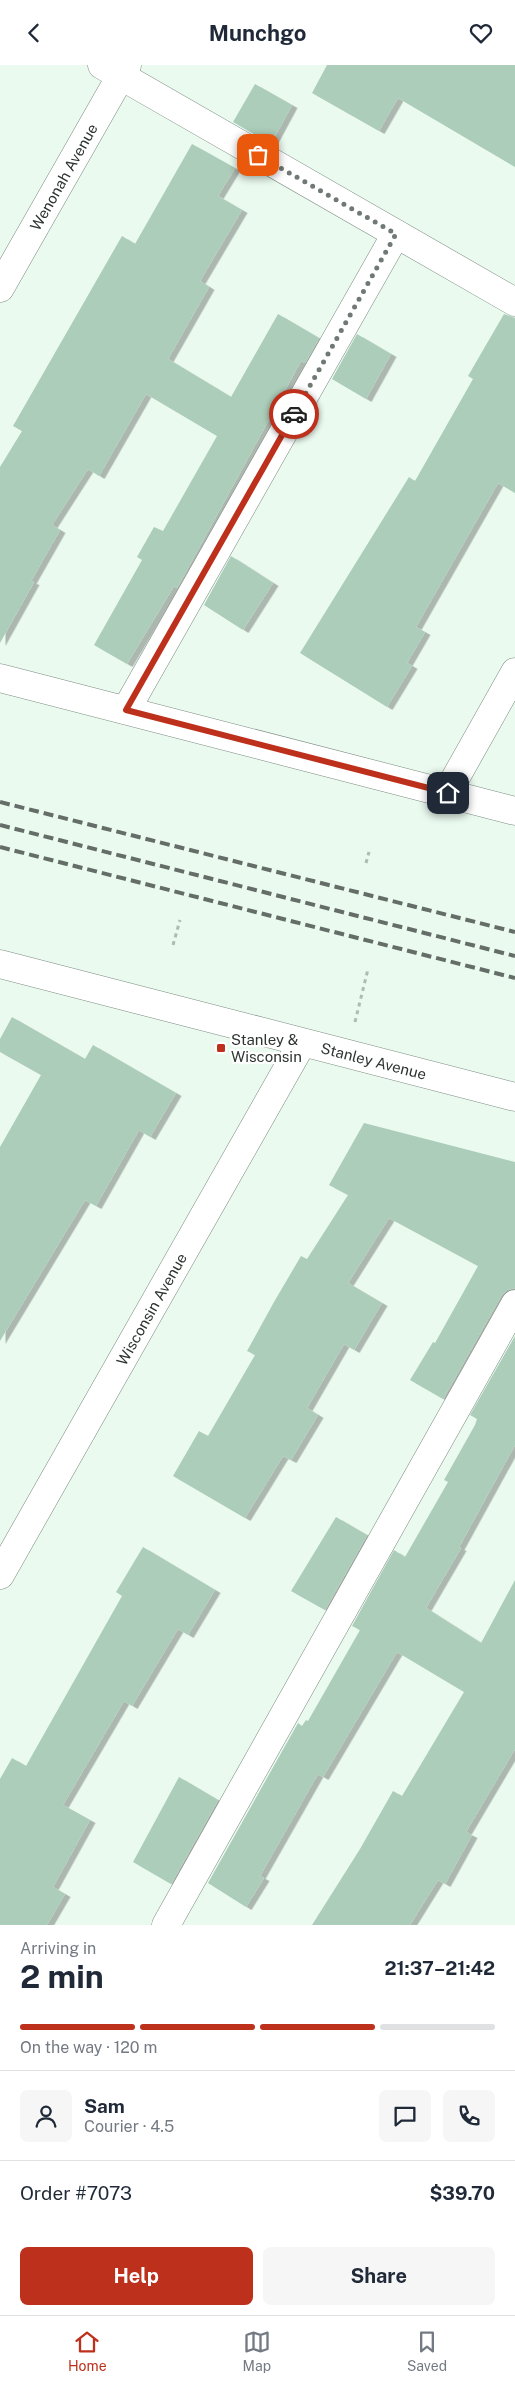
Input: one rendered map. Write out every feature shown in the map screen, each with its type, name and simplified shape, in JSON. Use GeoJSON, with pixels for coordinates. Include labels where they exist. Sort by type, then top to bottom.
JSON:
{"type":"FeatureCollection","features":[{"type":"Feature","properties":{"kind":"street"},"geometry":{"type":"LineString","coordinates":[[116,69],[515,302]]}},
{"type":"Feature","properties":{"kind":"street","name":"Wenonah Avenue"},"geometry":{"type":"LineString","coordinates":[[0,288],[116,69]]}},
{"type":"Feature","properties":{"kind":"street"},"geometry":{"type":"LineString","coordinates":[[126,710],[396,234]]}},
{"type":"Feature","properties":{"kind":"street"},"geometry":{"type":"LineString","coordinates":[[448,793],[515,672]]}},
{"type":"Feature","properties":{"kind":"street"},"geometry":{"type":"LineString","coordinates":[[0,678],[515,811]]}},
{"type":"Feature","properties":{"kind":"street","name":"Stanley Avenue"},"geometry":{"type":"LineString","coordinates":[[0,965],[515,1097]]}},
{"type":"Feature","properties":{"kind":"street","name":"Wisconsin Avenue"},"geometry":{"type":"LineString","coordinates":[[0,1575],[302,1043]]}},
{"type":"Feature","properties":{"kind":"street"},"geometry":{"type":"LineString","coordinates":[[166,1925],[515,1305]]}},
{"type":"Feature","properties":{"kind":"path"},"geometry":{"type":"LineString","coordinates":[[366,863],[369,852]]}},
{"type":"Feature","properties":{"kind":"path"},"geometry":{"type":"LineString","coordinates":[[173,945],[180,920]]}},
{"type":"Feature","properties":{"kind":"path"},"geometry":{"type":"LineString","coordinates":[[353,1028],[368,969]]}},
{"type":"Feature","properties":{"kind":"building"},"geometry":{"type":"Polygon","coordinates":[[[327,65],[515,65],[515,167],[398,98],[379,131],[312,93],[327,65]]]}},
{"type":"Feature","properties":{"kind":"building"},"geometry":{"type":"Polygon","coordinates":[[[255,84],[292,105],[271,144],[233,122],[255,84]]]}},
{"type":"Feature","properties":{"kind":"building"},"geometry":{"type":"Polygon","coordinates":[[[192,144],[235,168],[218,196],[242,210],[200,281],[209,287],[168,359],[231,397],[278,314],[319,338],[305,363],[301,361],[177,588],[174,586],[127,664],[94,645],[142,560],[137,557],[154,527],[163,531],[217,436],[146,394],[99,476],[88,469],[52,525],[60,530],[31,581],[34,582],[0,643],[0,467],[22,431],[13,426],[122,236],[135,244],[192,144]]]}},
{"type":"Feature","properties":{"kind":"building"},"geometry":{"type":"Polygon","coordinates":[[[504,314],[515,318],[515,493],[498,483],[416,627],[425,632],[407,663],[412,666],[387,707],[300,653],[409,477],[415,481],[473,379],[468,376],[504,314]]]}},
{"type":"Feature","properties":{"kind":"building"},"geometry":{"type":"Polygon","coordinates":[[[357,334],[391,354],[366,399],[332,379],[357,334]]]}},
{"type":"Feature","properties":{"kind":"building"},"geometry":{"type":"Polygon","coordinates":[[[231,556],[273,583],[243,630],[204,605],[231,556]]]}},
{"type":"Feature","properties":{"kind":"building"},"geometry":{"type":"Polygon","coordinates":[[[12,1017],[85,1059],[93,1045],[176,1093],[150,1137],[139,1130],[96,1206],[85,1200],[0,1341],[0,1147],[41,1075],[0,1052],[0,1039],[12,1017]]]}},
{"type":"Feature","properties":{"kind":"building"},"geometry":{"type":"Polygon","coordinates":[[[364,1123],[515,1162],[515,1288],[507,1290],[501,1296],[443,1399],[410,1380],[433,1342],[435,1343],[478,1266],[389,1218],[348,1283],[382,1303],[354,1350],[344,1344],[307,1408],[318,1415],[291,1460],[283,1456],[245,1518],[173,1476],[199,1431],[208,1436],[255,1355],[247,1351],[274,1302],[301,1256],[307,1259],[348,1195],[329,1185],[364,1123]]]}},
{"type":"Feature","properties":{"kind":"building"},"geometry":{"type":"Polygon","coordinates":[[[515,1336],[515,1445],[459,1547],[461,1548],[426,1608],[481,1643],[515,1580],[515,1749],[466,1832],[472,1835],[445,1884],[438,1880],[410,1925],[312,1925],[360,1849],[393,1791],[402,1796],[464,1692],[397,1652],[323,1777],[318,1774],[260,1876],[264,1878],[246,1907],[208,1883],[298,1723],[302,1726],[306,1720],[308,1721],[360,1630],[352,1626],[394,1550],[405,1557],[448,1482],[444,1480],[477,1419],[470,1415],[515,1336]]]}},
{"type":"Feature","properties":{"kind":"building"},"geometry":{"type":"Polygon","coordinates":[[[336,1517],[367,1535],[325,1610],[291,1591],[336,1517]]]}},
{"type":"Feature","properties":{"kind":"building"},"geometry":{"type":"Polygon","coordinates":[[[143,1547],[215,1590],[188,1635],[178,1629],[132,1706],[124,1701],[63,1805],[90,1820],[53,1887],[65,1894],[47,1925],[0,1925],[0,1779],[12,1758],[26,1766],[122,1596],[116,1592],[143,1547]]]}},
{"type":"Feature","properties":{"kind":"building"},"geometry":{"type":"Polygon","coordinates":[[[179,1777],[218,1800],[171,1884],[133,1862],[179,1777]]]}},
{"type":"Feature","properties":{"kind":"railway"},"geometry":{"type":"LineString","coordinates":[[0,802],[515,932]]}},
{"type":"Feature","properties":{"kind":"railway"},"geometry":{"type":"LineString","coordinates":[[0,825],[515,956]]}},
{"type":"Feature","properties":{"kind":"railway"},"geometry":{"type":"LineString","coordinates":[[0,847],[515,978]]}},
{"type":"Feature","properties":{"kind":"way so far"},"geometry":{"type":"LineString","coordinates":[[258,155],[396,234],[294,414]]}},
{"type":"Feature","properties":{"kind":"place","name":"Stanley & Wisconsin"},"geometry":{"type":"Point","coordinates":[221,1048]}},
{"type":"Feature","properties":{"kind":"route"},"geometry":{"type":"LineString","coordinates":[[294,414],[126,710],[448,793]]}}]}
